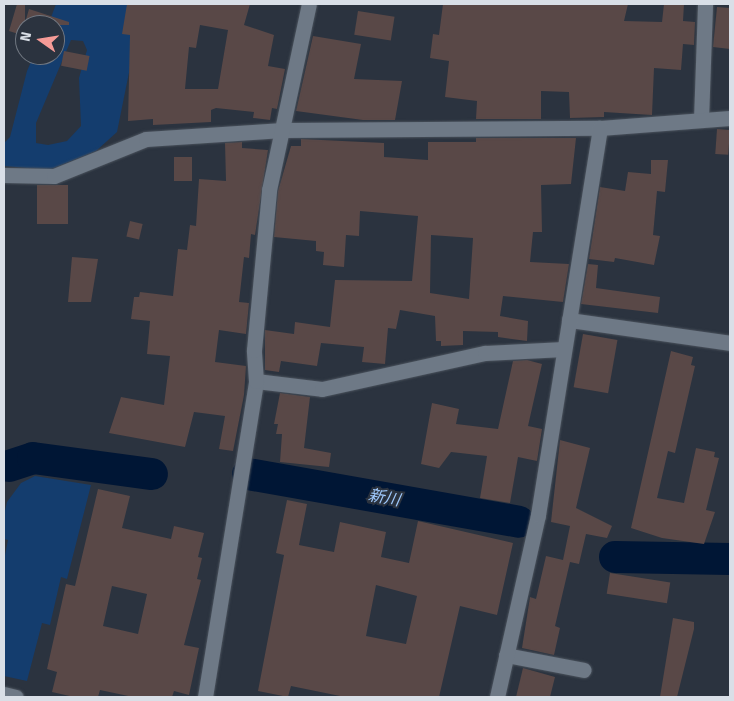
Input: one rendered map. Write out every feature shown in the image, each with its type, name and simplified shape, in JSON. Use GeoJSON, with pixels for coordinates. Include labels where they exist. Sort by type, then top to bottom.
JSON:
{"type":"FeatureCollection","features":[{"type":"Feature","properties":{"kind":"street"},"geometry":{"type":"LineString","coordinates":[[205,697],[256,382],[254,350],[269,190],[309,4]]}},
{"type":"Feature","properties":{"kind":"street"},"geometry":{"type":"LineString","coordinates":[[701,120],[704,4]]}},
{"type":"Feature","properties":{"kind":"street"},"geometry":{"type":"LineString","coordinates":[[4,175],[54,176],[146,139],[283,130],[600,128],[730,118]]}},
{"type":"Feature","properties":{"kind":"street"},"geometry":{"type":"LineString","coordinates":[[497,697],[530,540],[538,515],[600,128]]}},
{"type":"Feature","properties":{"kind":"street"},"geometry":{"type":"LineString","coordinates":[[569,320],[730,343]]}},
{"type":"Feature","properties":{"kind":"street"},"geometry":{"type":"LineString","coordinates":[[256,382],[322,389],[485,353],[564,349]]}},
{"type":"Feature","properties":{"kind":"street"},"geometry":{"type":"LineString","coordinates":[[506,655],[584,670]]}},
{"type":"Feature","properties":{"kind":"street"},"geometry":{"type":"LineString","coordinates":[[4,694],[16,697]]}},
{"type":"Feature","properties":{"kind":"shaded area"},"geometry":{"type":"Polygon","coordinates":[[[56,4],[140,4],[142,8],[117,132],[96,151],[49,170],[4,166],[4,143],[10,137],[30,65],[60,65],[36,123],[36,143],[48,145],[67,141],[81,126],[79,78],[87,50],[83,41],[71,40],[65,54],[65,15],[52,15],[56,4]]]}},
{"type":"Feature","properties":{"kind":"shaded area"},"geometry":{"type":"Polygon","coordinates":[[[35,476],[91,485],[67,579],[61,577],[50,625],[42,623],[27,681],[4,676],[4,560],[8,540],[4,539],[4,515],[7,502],[21,483],[35,476]]]}},
{"type":"Feature","properties":{"kind":"building"},"geometry":{"type":"Polygon","coordinates":[[[17,4],[25,4],[25,15],[15,15],[15,33],[9,31],[17,4]]]}},
{"type":"Feature","properties":{"kind":"building"},"geometry":{"type":"Polygon","coordinates":[[[127,4],[250,4],[244,25],[274,35],[268,66],[285,69],[277,109],[272,108],[270,120],[253,118],[254,112],[216,108],[211,110],[211,122],[153,125],[153,119],[128,121],[130,35],[122,34],[127,4]],[[200,25],[196,48],[189,47],[185,89],[218,89],[228,30],[200,25]]]}},
{"type":"Feature","properties":{"kind":"building"},"geometry":{"type":"Polygon","coordinates":[[[443,4],[628,4],[624,21],[662,22],[664,4],[684,4],[683,21],[695,22],[694,45],[683,44],[681,70],[654,68],[652,115],[604,112],[604,117],[570,118],[569,92],[541,91],[541,119],[476,119],[477,101],[445,97],[449,61],[430,58],[433,34],[439,35],[443,4]]]}},
{"type":"Feature","properties":{"kind":"building"},"geometry":{"type":"Polygon","coordinates":[[[717,7],[730,8],[730,49],[713,47],[717,7]]]}},
{"type":"Feature","properties":{"kind":"building"},"geometry":{"type":"Polygon","coordinates":[[[29,9],[47,15],[27,15],[29,9]]]}},
{"type":"Feature","properties":{"kind":"building"},"geometry":{"type":"Polygon","coordinates":[[[358,11],[395,17],[391,40],[354,35],[358,11]]]}},
{"type":"Feature","properties":{"kind":"building"},"geometry":{"type":"Polygon","coordinates":[[[313,36],[361,44],[354,79],[402,81],[395,120],[363,120],[296,111],[313,36]]]}},
{"type":"Feature","properties":{"kind":"building"},"geometry":{"type":"Polygon","coordinates":[[[65,51],[90,56],[87,71],[61,66],[65,65],[65,51]]]}},
{"type":"Feature","properties":{"kind":"building"},"geometry":{"type":"Polygon","coordinates":[[[717,129],[730,130],[728,155],[715,154],[717,129]]]}},
{"type":"Feature","properties":{"kind":"building"},"geometry":{"type":"Polygon","coordinates":[[[476,138],[576,138],[571,184],[541,185],[542,232],[533,232],[530,262],[569,264],[563,302],[503,296],[500,316],[528,321],[527,341],[498,337],[498,332],[463,331],[463,345],[441,346],[441,341],[436,341],[435,316],[400,310],[396,329],[388,328],[385,364],[362,362],[364,347],[321,343],[317,366],[281,361],[279,372],[265,370],[265,330],[294,334],[295,322],[330,327],[335,280],[412,281],[418,216],[360,211],[359,236],[346,235],[344,267],[323,265],[324,252],[316,251],[316,241],[274,237],[278,191],[291,146],[301,146],[301,139],[384,143],[384,157],[428,160],[428,142],[476,142],[476,138]],[[431,235],[430,293],[469,299],[473,238],[431,235]]]}},
{"type":"Feature","properties":{"kind":"building"},"geometry":{"type":"Polygon","coordinates":[[[242,142],[242,148],[268,150],[255,235],[251,234],[249,258],[244,257],[239,302],[249,303],[246,334],[219,330],[215,362],[246,366],[244,395],[233,451],[219,449],[225,416],[194,412],[185,447],[109,433],[121,397],[164,405],[170,356],[147,354],[150,321],[131,319],[134,297],[139,297],[140,292],[173,296],[178,249],[187,250],[190,225],[196,226],[199,179],[226,181],[225,143],[242,142]]]}},
{"type":"Feature","properties":{"kind":"building"},"geometry":{"type":"Polygon","coordinates":[[[174,157],[192,157],[192,181],[174,181],[174,157]]]}},
{"type":"Feature","properties":{"kind":"building"},"geometry":{"type":"Polygon","coordinates":[[[651,160],[668,160],[665,192],[657,191],[653,235],[660,236],[654,265],[615,258],[614,262],[589,259],[600,187],[625,191],[628,172],[651,174],[651,160]]]}},
{"type":"Feature","properties":{"kind":"building"},"geometry":{"type":"Polygon","coordinates":[[[37,185],[68,185],[68,224],[37,224],[37,185]]]}},
{"type":"Feature","properties":{"kind":"building"},"geometry":{"type":"Polygon","coordinates":[[[130,221],[143,224],[139,240],[126,237],[130,221]]]}},
{"type":"Feature","properties":{"kind":"building"},"geometry":{"type":"Polygon","coordinates":[[[72,257],[98,259],[91,302],[68,302],[72,257]]]}},
{"type":"Feature","properties":{"kind":"building"},"geometry":{"type":"Polygon","coordinates":[[[588,264],[598,265],[596,288],[660,297],[658,313],[581,304],[588,264]]]}},
{"type":"Feature","properties":{"kind":"building"},"geometry":{"type":"Polygon","coordinates":[[[583,334],[617,340],[608,393],[574,387],[583,334]]]}},
{"type":"Feature","properties":{"kind":"building"},"geometry":{"type":"Polygon","coordinates":[[[671,351],[693,357],[691,365],[695,366],[675,453],[668,451],[657,498],[684,503],[696,448],[715,452],[714,457],[719,458],[706,510],[715,512],[704,544],[662,538],[631,528],[671,351]]]}},
{"type":"Feature","properties":{"kind":"building"},"geometry":{"type":"Polygon","coordinates":[[[527,360],[542,364],[528,426],[542,429],[537,461],[518,457],[510,503],[480,498],[487,456],[451,452],[439,468],[421,464],[432,403],[459,409],[456,424],[498,429],[513,361],[527,360]]]}},
{"type":"Feature","properties":{"kind":"building"},"geometry":{"type":"Polygon","coordinates":[[[280,393],[310,397],[304,448],[331,453],[329,467],[280,462],[282,434],[276,434],[278,424],[274,424],[280,393]]]}},
{"type":"Feature","properties":{"kind":"building"},"geometry":{"type":"Polygon","coordinates":[[[560,440],[590,448],[576,508],[612,526],[607,538],[586,534],[579,564],[570,562],[555,626],[560,628],[554,655],[522,648],[530,597],[536,599],[546,556],[563,560],[570,526],[551,522],[560,440]]]}},
{"type":"Feature","properties":{"kind":"building"},"geometry":{"type":"Polygon","coordinates":[[[98,489],[130,496],[122,528],[171,539],[174,526],[204,533],[198,557],[202,558],[197,579],[201,580],[184,645],[199,648],[189,695],[174,691],[172,697],[133,697],[100,690],[98,697],[74,697],[52,692],[57,672],[47,669],[66,584],[75,586],[98,489]],[[112,586],[103,626],[138,634],[147,594],[112,586]]]}},
{"type":"Feature","properties":{"kind":"building"},"geometry":{"type":"Polygon","coordinates":[[[287,500],[307,504],[299,545],[334,552],[340,522],[386,532],[381,557],[409,563],[418,521],[513,543],[497,615],[460,606],[439,697],[345,697],[291,686],[288,697],[258,691],[284,555],[276,553],[287,500]],[[376,585],[366,636],[406,644],[417,596],[376,585]]]}},
{"type":"Feature","properties":{"kind":"building"},"geometry":{"type":"Polygon","coordinates":[[[610,573],[670,583],[667,603],[607,594],[610,573]]]}},
{"type":"Feature","properties":{"kind":"building"},"geometry":{"type":"Polygon","coordinates":[[[673,618],[694,622],[694,629],[677,697],[660,697],[673,618]]]}},
{"type":"Feature","properties":{"kind":"building"},"geometry":{"type":"Polygon","coordinates":[[[523,668],[555,677],[550,697],[516,697],[523,668]]]}},
{"type":"Feature","properties":{"kind":"waterway","name":"新川"},"geometry":{"type":"LineString","coordinates":[[9,466],[33,458],[152,474]]}},
{"type":"Feature","properties":{"kind":"waterway","name":"新川"},"geometry":{"type":"LineString","coordinates":[[248,474],[519,522]]}},
{"type":"Feature","properties":{"kind":"waterway","name":"新川"},"geometry":{"type":"LineString","coordinates":[[615,557],[730,559]]}}]}
